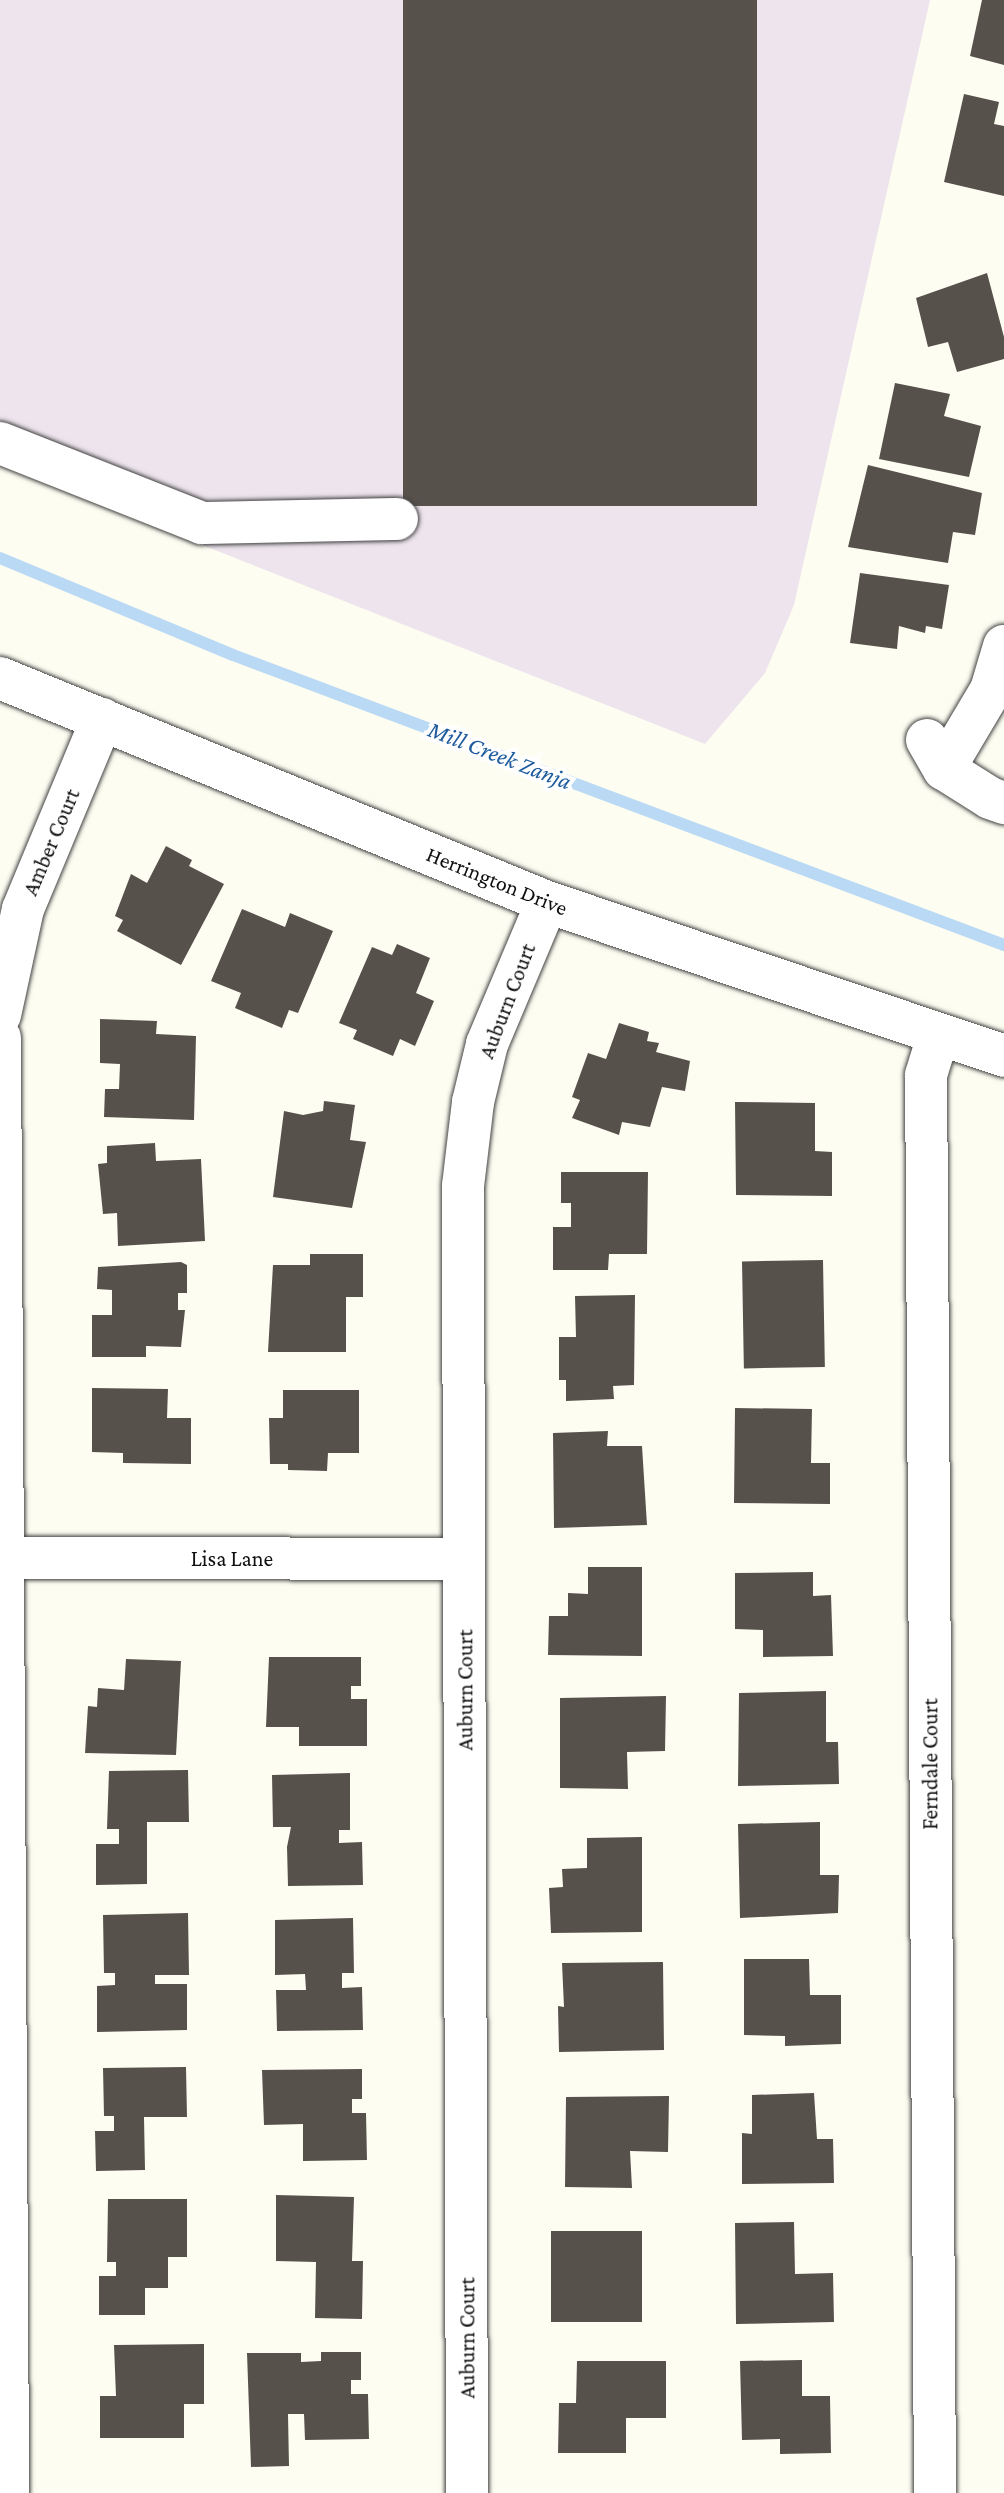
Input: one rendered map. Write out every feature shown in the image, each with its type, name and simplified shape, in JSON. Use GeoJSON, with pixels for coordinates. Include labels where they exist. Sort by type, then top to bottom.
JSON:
{"type":"FeatureCollection","features":[{"type":"Feature","properties":{"kind":"street"},"geometry":{"type":"LineString","coordinates":[[0,443],[202,523],[397,519]]}},
{"type":"Feature","properties":{"kind":"street"},"geometry":{"type":"LineString","coordinates":[[1004,646],[991,690],[936,754],[990,798],[1004,803]]}},
{"type":"Feature","properties":{"kind":"street","name":"Herrington Drive"},"geometry":{"type":"LineString","coordinates":[[0,678],[547,902],[1004,1056]]}},
{"type":"Feature","properties":{"kind":"street","name":"Amber Court"},"geometry":{"type":"LineString","coordinates":[[0,1015],[23,909],[102,719]]}},
{"type":"Feature","properties":{"kind":"street","name":"Auburn Court"},"geometry":{"type":"LineString","coordinates":[[467,2493],[463,1186],[473,1102],[487,1044],[547,902]]}},
{"type":"Feature","properties":{"kind":"street","name":"Ferndale Court"},"geometry":{"type":"LineString","coordinates":[[935,2493],[926,1075],[938,1036]]}},
{"type":"Feature","properties":{"kind":"street"},"geometry":{"type":"LineString","coordinates":[[0,1038],[8,2493]]}},
{"type":"Feature","properties":{"kind":"street","name":"Lisa Lane"},"geometry":{"type":"LineString","coordinates":[[3,1558],[464,1559]]}},
{"type":"Feature","properties":{"kind":"shaded area"},"geometry":{"type":"Polygon","coordinates":[[[0,0],[930,0],[794,605],[765,673],[705,744],[0,465],[0,0]]]}},
{"type":"Feature","properties":{"kind":"building"},"geometry":{"type":"Polygon","coordinates":[[[403,0],[757,0],[757,506],[403,506],[403,0]]]}},
{"type":"Feature","properties":{"kind":"building"},"geometry":{"type":"Polygon","coordinates":[[[982,0],[1004,0],[1004,65],[970,56],[982,0]]]}},
{"type":"Feature","properties":{"kind":"building"},"geometry":{"type":"Polygon","coordinates":[[[964,94],[999,102],[994,124],[1004,126],[1004,196],[944,182],[964,94]]]}},
{"type":"Feature","properties":{"kind":"building"},"geometry":{"type":"Polygon","coordinates":[[[987,273],[1004,337],[1004,359],[957,372],[948,342],[928,347],[916,298],[987,273]]]}},
{"type":"Feature","properties":{"kind":"building"},"geometry":{"type":"Polygon","coordinates":[[[895,383],[950,394],[944,416],[981,426],[969,477],[879,459],[895,383]]]}},
{"type":"Feature","properties":{"kind":"building"},"geometry":{"type":"Polygon","coordinates":[[[868,465],[982,493],[975,535],[953,532],[948,563],[848,547],[868,465]]]}},
{"type":"Feature","properties":{"kind":"building"},"geometry":{"type":"Polygon","coordinates":[[[860,573],[949,585],[942,629],[926,626],[925,633],[899,626],[897,649],[850,643],[860,573]]]}},
{"type":"Feature","properties":{"kind":"building"},"geometry":{"type":"Polygon","coordinates":[[[166,846],[192,860],[189,866],[224,884],[181,965],[117,931],[123,920],[115,916],[131,874],[147,883],[166,846]]]}},
{"type":"Feature","properties":{"kind":"building"},"geometry":{"type":"Polygon","coordinates":[[[242,909],[285,927],[290,913],[333,931],[298,1013],[289,1010],[282,1028],[235,1008],[241,993],[211,981],[242,909]]]}},
{"type":"Feature","properties":{"kind":"building"},"geometry":{"type":"Polygon","coordinates":[[[397,944],[430,958],[416,993],[434,1001],[415,1046],[400,1039],[393,1056],[353,1039],[357,1030],[339,1023],[372,947],[392,955],[397,944]]]}},
{"type":"Feature","properties":{"kind":"building"},"geometry":{"type":"Polygon","coordinates":[[[100,1019],[157,1021],[156,1034],[196,1036],[194,1120],[104,1117],[105,1089],[119,1089],[120,1064],[100,1063],[100,1019]]]}},
{"type":"Feature","properties":{"kind":"building"},"geometry":{"type":"Polygon","coordinates":[[[619,1023],[649,1032],[647,1041],[659,1043],[656,1052],[690,1061],[685,1091],[662,1087],[650,1127],[622,1122],[619,1135],[572,1118],[580,1100],[572,1097],[588,1053],[606,1059],[619,1023]]]}},
{"type":"Feature","properties":{"kind":"building"},"geometry":{"type":"Polygon","coordinates":[[[324,1101],[355,1105],[350,1140],[366,1142],[352,1208],[273,1197],[284,1111],[303,1115],[323,1111],[324,1101]]]}},
{"type":"Feature","properties":{"kind":"building"},"geometry":{"type":"Polygon","coordinates":[[[735,1102],[815,1103],[815,1151],[832,1152],[832,1196],[736,1195],[735,1102]]]}},
{"type":"Feature","properties":{"kind":"building"},"geometry":{"type":"Polygon","coordinates":[[[155,1143],[156,1161],[201,1159],[205,1241],[118,1246],[117,1213],[103,1214],[98,1164],[107,1163],[107,1146],[155,1143]]]}},
{"type":"Feature","properties":{"kind":"building"},"geometry":{"type":"Polygon","coordinates":[[[561,1172],[648,1172],[647,1254],[609,1254],[608,1270],[553,1270],[553,1227],[571,1227],[571,1203],[561,1203],[561,1172]]]}},
{"type":"Feature","properties":{"kind":"building"},"geometry":{"type":"Polygon","coordinates":[[[310,1254],[363,1254],[363,1297],[346,1297],[346,1352],[268,1352],[273,1265],[310,1265],[310,1254]]]}},
{"type":"Feature","properties":{"kind":"building"},"geometry":{"type":"Polygon","coordinates":[[[823,1260],[825,1367],[744,1368],[742,1261],[823,1260]]]}},
{"type":"Feature","properties":{"kind":"building"},"geometry":{"type":"Polygon","coordinates":[[[181,1262],[187,1265],[187,1293],[178,1293],[178,1310],[185,1310],[181,1347],[146,1346],[146,1357],[92,1357],[92,1315],[112,1315],[112,1290],[97,1289],[98,1267],[181,1262]]]}},
{"type":"Feature","properties":{"kind":"building"},"geometry":{"type":"Polygon","coordinates":[[[635,1295],[634,1385],[613,1386],[614,1399],[566,1401],[566,1380],[559,1380],[559,1337],[576,1337],[575,1296],[635,1295]]]}},
{"type":"Feature","properties":{"kind":"building"},"geometry":{"type":"Polygon","coordinates":[[[92,1388],[168,1389],[167,1418],[191,1418],[191,1464],[123,1463],[123,1453],[92,1452],[92,1388]]]}},
{"type":"Feature","properties":{"kind":"building"},"geometry":{"type":"Polygon","coordinates":[[[283,1390],[359,1390],[359,1453],[328,1453],[327,1471],[288,1470],[288,1464],[270,1464],[269,1418],[283,1418],[283,1390]]]}},
{"type":"Feature","properties":{"kind":"building"},"geometry":{"type":"Polygon","coordinates":[[[735,1408],[812,1409],[811,1463],[830,1463],[830,1504],[734,1503],[735,1408]]]}},
{"type":"Feature","properties":{"kind":"building"},"geometry":{"type":"Polygon","coordinates":[[[608,1431],[607,1446],[642,1446],[647,1525],[554,1528],[553,1433],[608,1431]]]}},
{"type":"Feature","properties":{"kind":"building"},"geometry":{"type":"Polygon","coordinates":[[[588,1567],[642,1567],[642,1656],[548,1655],[549,1616],[568,1616],[568,1593],[588,1594],[588,1567]]]}},
{"type":"Feature","properties":{"kind":"building"},"geometry":{"type":"Polygon","coordinates":[[[813,1572],[813,1596],[831,1595],[833,1656],[763,1657],[763,1630],[735,1629],[735,1573],[813,1572]]]}},
{"type":"Feature","properties":{"kind":"building"},"geometry":{"type":"Polygon","coordinates":[[[269,1657],[361,1657],[361,1686],[351,1686],[351,1699],[367,1699],[367,1746],[299,1746],[299,1727],[266,1727],[269,1657]]]}},
{"type":"Feature","properties":{"kind":"building"},"geometry":{"type":"Polygon","coordinates":[[[126,1659],[181,1661],[176,1755],[85,1753],[88,1706],[97,1707],[98,1688],[124,1690],[126,1659]]]}},
{"type":"Feature","properties":{"kind":"building"},"geometry":{"type":"Polygon","coordinates":[[[826,1691],[826,1742],[838,1742],[839,1784],[738,1786],[739,1693],[826,1691]]]}},
{"type":"Feature","properties":{"kind":"building"},"geometry":{"type":"Polygon","coordinates":[[[666,1696],[665,1751],[627,1752],[628,1789],[560,1788],[560,1698],[666,1696]]]}},
{"type":"Feature","properties":{"kind":"building"},"geometry":{"type":"Polygon","coordinates":[[[188,1770],[189,1822],[147,1822],[147,1884],[96,1885],[96,1844],[119,1844],[119,1829],[107,1829],[109,1771],[188,1770]]]}},
{"type":"Feature","properties":{"kind":"building"},"geometry":{"type":"Polygon","coordinates":[[[350,1773],[350,1830],[339,1830],[339,1843],[362,1842],[363,1885],[288,1886],[287,1847],[291,1827],[273,1827],[272,1775],[350,1773]]]}},
{"type":"Feature","properties":{"kind":"building"},"geometry":{"type":"Polygon","coordinates":[[[820,1822],[820,1875],[839,1875],[838,1913],[740,1918],[738,1824],[820,1822]]]}},
{"type":"Feature","properties":{"kind":"building"},"geometry":{"type":"Polygon","coordinates":[[[642,1837],[642,1932],[551,1933],[549,1888],[563,1887],[562,1869],[587,1868],[587,1838],[642,1837]]]}},
{"type":"Feature","properties":{"kind":"building"},"geometry":{"type":"Polygon","coordinates":[[[188,1913],[189,1975],[155,1975],[155,1984],[187,1984],[187,2030],[97,2032],[97,1986],[115,1985],[115,1973],[104,1973],[103,1915],[188,1913]]]}},
{"type":"Feature","properties":{"kind":"building"},"geometry":{"type":"Polygon","coordinates":[[[353,1918],[354,1973],[342,1973],[342,1988],[362,1987],[363,2030],[277,2031],[276,1990],[306,1990],[305,1974],[275,1975],[275,1920],[353,1918]]]}},
{"type":"Feature","properties":{"kind":"building"},"geometry":{"type":"Polygon","coordinates":[[[744,1959],[809,1959],[810,1995],[841,1995],[841,2044],[785,2046],[785,2036],[744,2035],[744,1959]]]}},
{"type":"Feature","properties":{"kind":"building"},"geometry":{"type":"Polygon","coordinates":[[[663,1962],[664,2050],[559,2052],[558,2006],[564,2007],[562,1963],[663,1962]]]}},
{"type":"Feature","properties":{"kind":"building"},"geometry":{"type":"Polygon","coordinates":[[[186,2067],[187,2117],[144,2117],[145,2170],[96,2171],[95,2131],[114,2131],[114,2116],[104,2116],[103,2068],[186,2067]]]}},
{"type":"Feature","properties":{"kind":"building"},"geometry":{"type":"Polygon","coordinates":[[[362,2069],[362,2099],[352,2099],[352,2113],[366,2113],[367,2160],[303,2161],[303,2124],[264,2125],[262,2070],[362,2069]]]}},
{"type":"Feature","properties":{"kind":"building"},"geometry":{"type":"Polygon","coordinates":[[[814,2093],[817,2139],[833,2139],[834,2183],[742,2184],[742,2133],[752,2134],[752,2095],[814,2093]]]}},
{"type":"Feature","properties":{"kind":"building"},"geometry":{"type":"Polygon","coordinates":[[[669,2096],[668,2152],[630,2151],[632,2188],[565,2187],[566,2097],[669,2096]]]}},
{"type":"Feature","properties":{"kind":"building"},"geometry":{"type":"Polygon","coordinates":[[[276,2195],[354,2197],[352,2261],[363,2261],[362,2319],[315,2318],[316,2262],[276,2261],[276,2195]]]}},
{"type":"Feature","properties":{"kind":"building"},"geometry":{"type":"Polygon","coordinates":[[[108,2199],[187,2199],[187,2257],[168,2257],[168,2288],[145,2288],[145,2315],[99,2315],[99,2276],[116,2276],[116,2262],[107,2262],[108,2199]]]}},
{"type":"Feature","properties":{"kind":"building"},"geometry":{"type":"Polygon","coordinates":[[[794,2222],[795,2274],[833,2273],[834,2322],[736,2324],[735,2223],[794,2222]]]}},
{"type":"Feature","properties":{"kind":"building"},"geometry":{"type":"Polygon","coordinates":[[[551,2231],[642,2231],[642,2322],[551,2322],[551,2231]]]}},
{"type":"Feature","properties":{"kind":"building"},"geometry":{"type":"Polygon","coordinates":[[[204,2344],[204,2404],[184,2404],[184,2438],[100,2438],[100,2396],[116,2396],[114,2345],[204,2344]]]}},
{"type":"Feature","properties":{"kind":"building"},"geometry":{"type":"Polygon","coordinates":[[[321,2352],[361,2352],[361,2380],[351,2380],[351,2394],[368,2394],[369,2439],[305,2440],[304,2414],[288,2414],[289,2466],[251,2467],[247,2353],[301,2353],[301,2362],[321,2361],[321,2352]]]}},
{"type":"Feature","properties":{"kind":"building"},"geometry":{"type":"Polygon","coordinates":[[[802,2360],[802,2396],[830,2396],[831,2453],[780,2454],[780,2439],[742,2440],[740,2361],[802,2360]]]}},
{"type":"Feature","properties":{"kind":"building"},"geometry":{"type":"Polygon","coordinates":[[[577,2361],[666,2361],[666,2418],[626,2418],[626,2453],[558,2453],[559,2403],[576,2403],[577,2361]]]}},
{"type":"Feature","properties":{"kind":"waterway","name":"Mill Creek Zanja"},"geometry":{"type":"LineString","coordinates":[[0,558],[233,655],[1004,945]]}}]}
